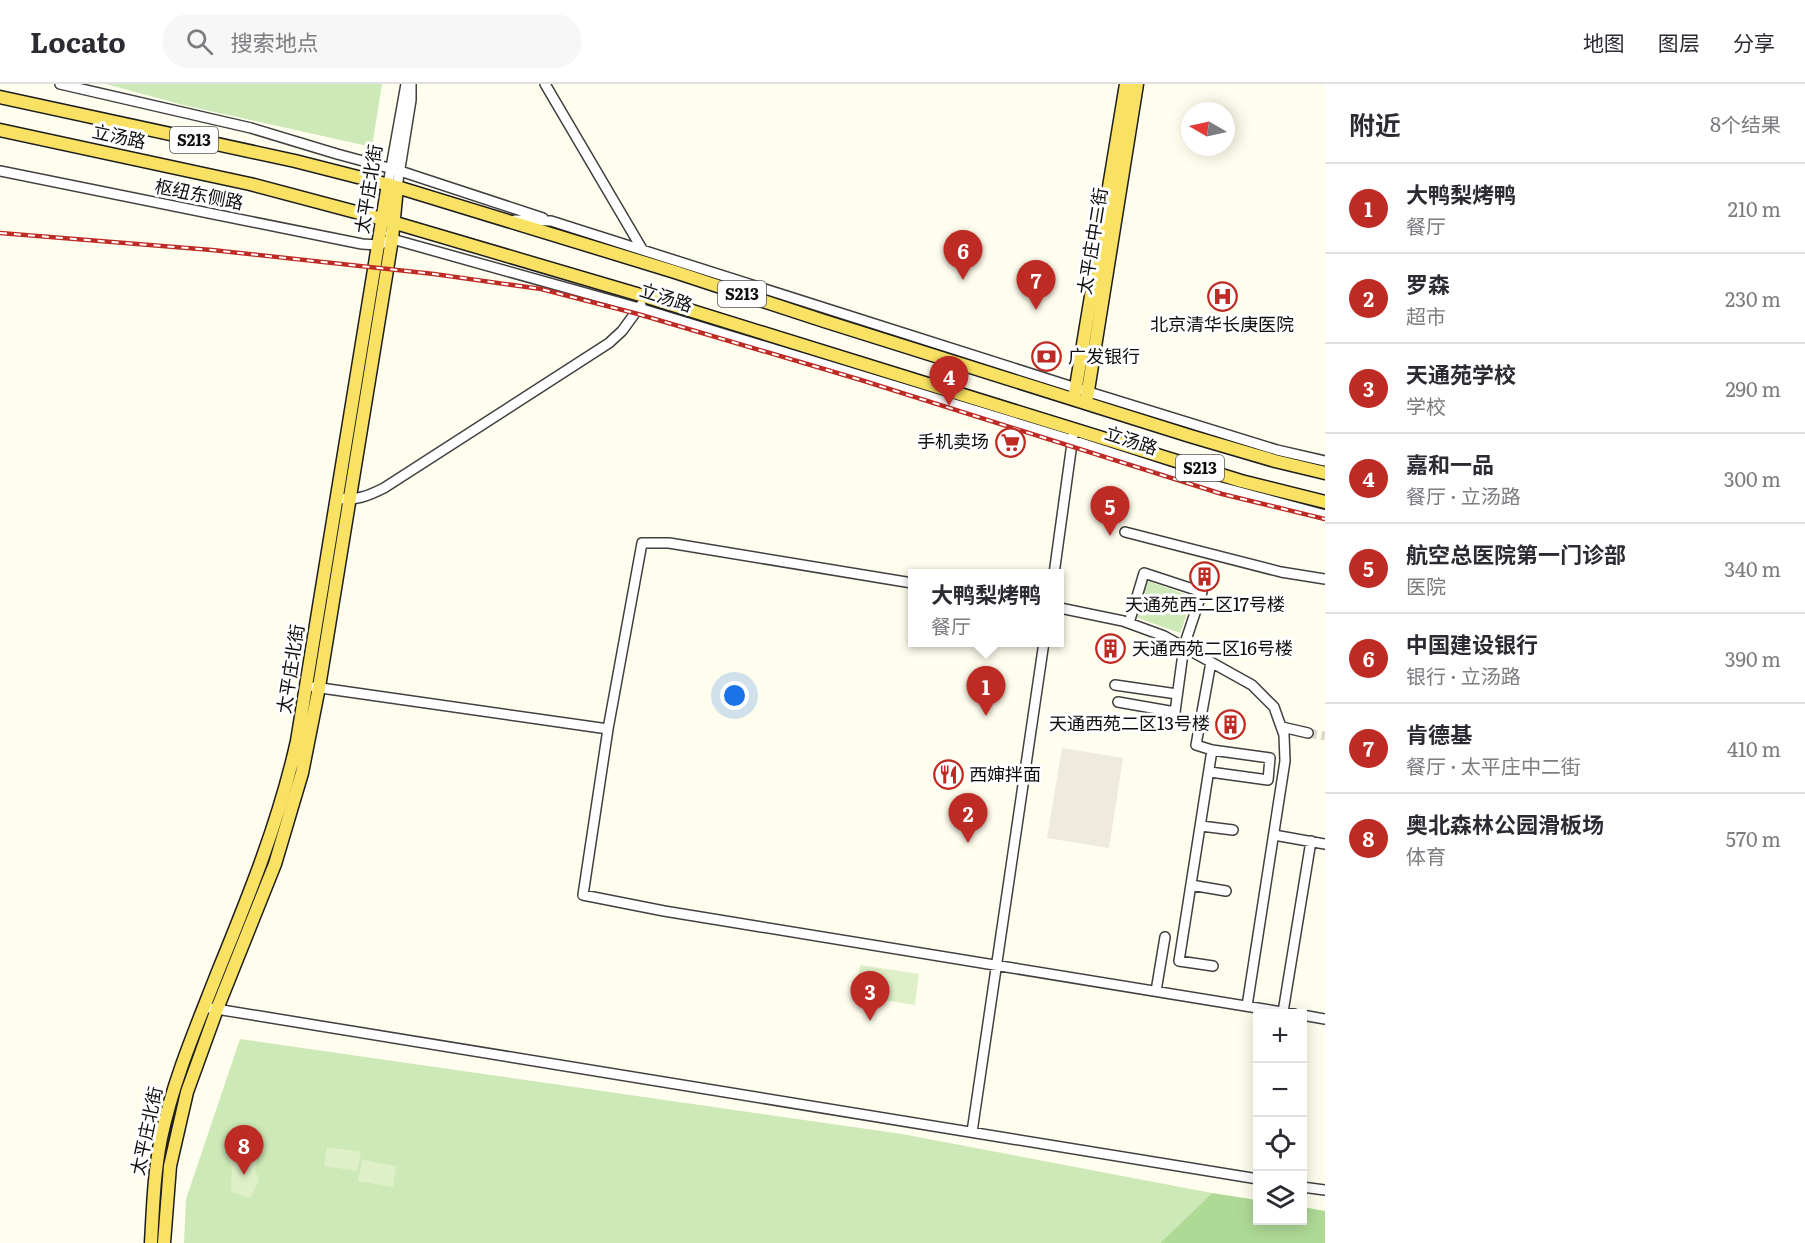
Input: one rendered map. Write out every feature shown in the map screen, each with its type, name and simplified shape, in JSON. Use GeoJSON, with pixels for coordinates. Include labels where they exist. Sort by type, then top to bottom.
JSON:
{"type":"FeatureCollection","features":[{"type":"Feature","properties":{"kind":"main road","name":"太平庄中二街"},"geometry":{"type":"LineString","coordinates":[[1081,396],[1126,84]]}},
{"type":"Feature","properties":{"kind":"main road","name":"太平庄中二街"},"geometry":{"type":"LineString","coordinates":[[1081,396],[1137,84]]}},
{"type":"Feature","properties":{"kind":"main road","name":"立汤路"},"geometry":{"type":"LineString","coordinates":[[0,97],[393,186],[675,272],[834,324],[1081,396],[1275,461],[1325,472]]}},
{"type":"Feature","properties":{"kind":"main road","name":"立汤路"},"geometry":{"type":"LineString","coordinates":[[0,130],[250,184],[388,221],[647,297],[1074,435],[1325,502]]}},
{"type":"Feature","properties":{"kind":"main road","name":"太平庄北街"},"geometry":{"type":"LineString","coordinates":[[344,499],[378,245],[388,221],[393,186]]}},
{"type":"Feature","properties":{"kind":"main road","name":"太平庄北街"},"geometry":{"type":"LineString","coordinates":[[164,1243],[167,1190],[174,1141],[211,1008],[276,821],[313,687],[344,499],[392,239],[388,221]]}},
{"type":"Feature","properties":{"kind":"main road","name":"太平庄北街"},"geometry":{"type":"LineString","coordinates":[[151,1243],[156,1164],[161,1137],[180,1069],[211,1008]]}},
{"type":"Feature","properties":{"kind":"street"},"geometry":{"type":"LineString","coordinates":[[60,84],[251,128],[395,170],[551,220]]}},
{"type":"Feature","properties":{"kind":"street","name":"太平庄北街"},"geometry":{"type":"LineString","coordinates":[[393,186],[406,84]]}},
{"type":"Feature","properties":{"kind":"street","name":"太平庄北街"},"geometry":{"type":"LineString","coordinates":[[395,170],[411,100],[411,84]]}},
{"type":"Feature","properties":{"kind":"street"},"geometry":{"type":"LineString","coordinates":[[545,84],[642,249]]}},
{"type":"Feature","properties":{"kind":"street","name":"枢纽东侧路"},"geometry":{"type":"LineString","coordinates":[[0,171],[326,237],[378,245]]}},
{"type":"Feature","properties":{"kind":"street","name":"立汤路"},"geometry":{"type":"LineString","coordinates":[[500,220],[551,220],[1081,396],[1325,461]]}},
{"type":"Feature","properties":{"kind":"street"},"geometry":{"type":"LineString","coordinates":[[378,245],[392,239]]}},
{"type":"Feature","properties":{"kind":"street","name":"立汤路"},"geometry":{"type":"LineString","coordinates":[[392,239],[639,308],[1074,435],[1212,485],[1325,515]]}},
{"type":"Feature","properties":{"kind":"street"},"geometry":{"type":"LineString","coordinates":[[344,499],[368,497],[384,488],[609,343],[622,331],[647,297]]}},
{"type":"Feature","properties":{"kind":"street"},"geometry":{"type":"LineString","coordinates":[[1055,569],[1074,435]]}},
{"type":"Feature","properties":{"kind":"street"},"geometry":{"type":"LineString","coordinates":[[1125,532],[1281,572],[1325,579]]}},
{"type":"Feature","properties":{"kind":"street"},"geometry":{"type":"LineString","coordinates":[[908,582],[669,543],[642,543],[608,729],[583,895],[664,911],[1265,1009]]}},
{"type":"Feature","properties":{"kind":"street"},"geometry":{"type":"LineString","coordinates":[[1118,702],[1175,712],[1184,646],[1202,592],[1144,573],[1129,623]]}},
{"type":"Feature","properties":{"kind":"street"},"geometry":{"type":"LineString","coordinates":[[1064,609],[1129,623],[1164,636],[1252,685],[1274,707],[1284,735],[1285,761],[1247,1006]]}},
{"type":"Feature","properties":{"kind":"street"},"geometry":{"type":"LineString","coordinates":[[972,1132],[1043,647]]}},
{"type":"Feature","properties":{"kind":"street"},"geometry":{"type":"LineString","coordinates":[[1210,772],[1268,780],[1270,758],[1212,750],[1196,745],[1211,662]]}},
{"type":"Feature","properties":{"kind":"street"},"geometry":{"type":"LineString","coordinates":[[1115,686],[1177,694]]}},
{"type":"Feature","properties":{"kind":"street"},"geometry":{"type":"LineString","coordinates":[[313,687],[608,729]]}},
{"type":"Feature","properties":{"kind":"street"},"geometry":{"type":"LineString","coordinates":[[1281,727],[1308,733]]}},
{"type":"Feature","properties":{"kind":"street"},"geometry":{"type":"LineString","coordinates":[[1212,750],[1179,961],[1213,966]]}},
{"type":"Feature","properties":{"kind":"street"},"geometry":{"type":"LineString","coordinates":[[1201,825],[1233,830]]}},
{"type":"Feature","properties":{"kind":"street"},"geometry":{"type":"LineString","coordinates":[[1274,835],[1325,844]]}},
{"type":"Feature","properties":{"kind":"street"},"geometry":{"type":"LineString","coordinates":[[1283,1009],[1311,842]]}},
{"type":"Feature","properties":{"kind":"street"},"geometry":{"type":"LineString","coordinates":[[1191,885],[1226,891]]}},
{"type":"Feature","properties":{"kind":"street"},"geometry":{"type":"LineString","coordinates":[[1156,991],[1165,937]]}},
{"type":"Feature","properties":{"kind":"street"},"geometry":{"type":"LineString","coordinates":[[211,1008],[1253,1178]]}},
{"type":"Feature","properties":{"kind":"street"},"geometry":{"type":"LineString","coordinates":[[1307,1016],[1325,1018]]}},
{"type":"Feature","properties":{"kind":"street"},"geometry":{"type":"LineString","coordinates":[[1307,1187],[1325,1190]]}},
{"type":"Feature","properties":{"kind":"green space"},"geometry":{"type":"Polygon","coordinates":[[[106,84],[382,84],[372,147],[183,105],[106,84]]]}},
{"type":"Feature","properties":{"kind":"green space"},"geometry":{"type":"Polygon","coordinates":[[[1148,581],[1193,597],[1180,633],[1135,617],[1148,581]]]}},
{"type":"Feature","properties":{"kind":"green space"},"geometry":{"type":"Polygon","coordinates":[[[860,965],[919,974],[915,1005],[855,996],[860,965]]]}},
{"type":"Feature","properties":{"kind":"green space"},"geometry":{"type":"Polygon","coordinates":[[[240,1039],[902,1134],[1212,1193],[1160,1243],[184,1243],[186,1199],[240,1039]]]}},
{"type":"Feature","properties":{"kind":"green space"},"geometry":{"type":"Polygon","coordinates":[[[327,1147],[361,1152],[357,1171],[324,1166],[327,1147]]]}},
{"type":"Feature","properties":{"kind":"green space"},"geometry":{"type":"Polygon","coordinates":[[[252,1151],[257,1158],[255,1171],[259,1179],[251,1197],[248,1198],[232,1192],[229,1155],[252,1151]]]}},
{"type":"Feature","properties":{"kind":"green space"},"geometry":{"type":"Polygon","coordinates":[[[362,1160],[396,1166],[393,1187],[358,1181],[362,1160]]]}},
{"type":"Feature","properties":{"kind":"green space"},"geometry":{"type":"Polygon","coordinates":[[[1212,1193],[1253,1199],[1253,1225],[1307,1225],[1307,1208],[1325,1211],[1325,1243],[1160,1243],[1212,1193]]]}},
{"type":"Feature","properties":{"kind":"shaded area"},"geometry":{"type":"Polygon","coordinates":[[[1062,748],[1123,758],[1109,848],[1047,838],[1062,748]]]}},
{"type":"Feature","properties":{"kind":"tunnel"},"geometry":{"type":"LineString","coordinates":[[1308,733],[1325,736]]}},
{"type":"Feature","properties":{"kind":"railway"},"geometry":{"type":"LineString","coordinates":[[0,233],[212,250],[434,274],[541,289],[638,314],[861,380],[1222,494],[1325,519]]}},
{"type":"Feature","properties":{"kind":"place","name":"中国建设银行"},"geometry":{"type":"Point","coordinates":[963,280]}},
{"type":"Feature","properties":{"kind":"place","name":"北京清华长庚医院"},"geometry":{"type":"Point","coordinates":[1222,296]}},
{"type":"Feature","properties":{"kind":"place","name":"肯德基"},"geometry":{"type":"Point","coordinates":[1036,310]}},
{"type":"Feature","properties":{"kind":"place","name":"广发银行"},"geometry":{"type":"Point","coordinates":[1047,357]}},
{"type":"Feature","properties":{"kind":"place","name":"嘉和一品"},"geometry":{"type":"Point","coordinates":[949,406]}},
{"type":"Feature","properties":{"kind":"place","name":"手机卖场"},"geometry":{"type":"Point","coordinates":[1010,442]}},
{"type":"Feature","properties":{"kind":"place","name":"航空总医院第一门诊部"},"geometry":{"type":"Point","coordinates":[1110,536]}},
{"type":"Feature","properties":{"kind":"place","name":"天通苑西二区17号楼"},"geometry":{"type":"Point","coordinates":[1205,576]}},
{"type":"Feature","properties":{"kind":"place","name":"天通西苑二区16号楼"},"geometry":{"type":"Point","coordinates":[1111,649]}},
{"type":"Feature","properties":{"kind":"place","name":"大鸭梨烤鸭"},"geometry":{"type":"Point","coordinates":[986,716]}},
{"type":"Feature","properties":{"kind":"place","name":"天通西苑二区13号楼"},"geometry":{"type":"Point","coordinates":[1231,724]}},
{"type":"Feature","properties":{"kind":"place","name":"西婶拌面"},"geometry":{"type":"Point","coordinates":[948,775]}},
{"type":"Feature","properties":{"kind":"place","name":"罗森"},"geometry":{"type":"Point","coordinates":[968,843]}},
{"type":"Feature","properties":{"kind":"place","name":"天通苑学校"},"geometry":{"type":"Point","coordinates":[870,1021]}},
{"type":"Feature","properties":{"kind":"place","name":"奥北森林公园滑板场"},"geometry":{"type":"Point","coordinates":[244,1175]}}]}
